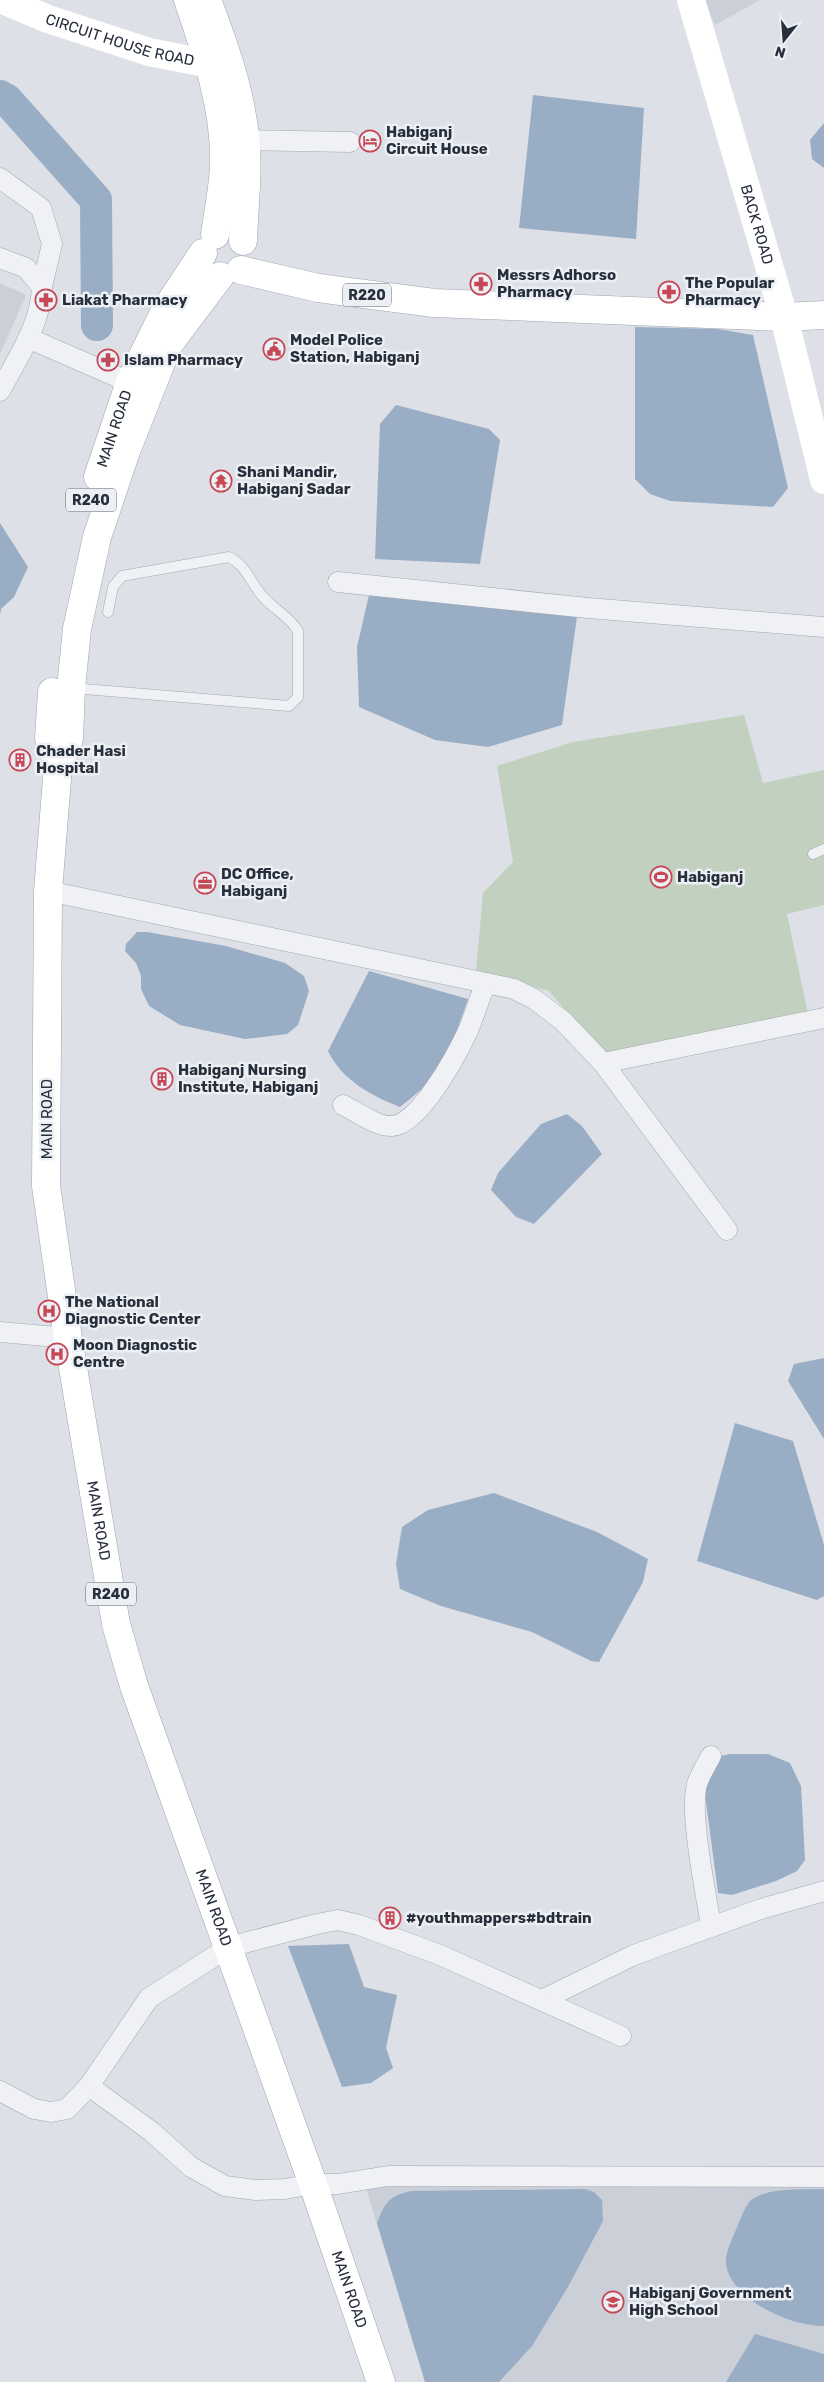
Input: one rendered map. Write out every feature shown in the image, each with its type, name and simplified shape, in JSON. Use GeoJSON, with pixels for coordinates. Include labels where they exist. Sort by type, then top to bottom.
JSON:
{"type":"FeatureCollection","features":[{"type":"Feature","properties":{"kind":"main road","name":"CIRCUIT HOUSE ROAD"},"geometry":{"type":"LineString","coordinates":[[3,0],[48,19],[148,52],[210,64]]}},
{"type":"Feature","properties":{"kind":"main road","name":"MAIN ROAD"},"geometry":{"type":"LineString","coordinates":[[58,766],[49,738],[54,662],[69,579],[88,508],[139,386],[166,309],[209,244],[224,167],[234,140],[188,0]]}},
{"type":"Feature","properties":{"kind":"main road","name":"MAIN ROAD"},"geometry":{"type":"LineString","coordinates":[[207,0],[230,61],[240,102],[234,140],[238,260],[168,345],[139,386],[97,537],[77,629],[71,688],[69,738],[58,766],[48,891],[46,1186],[68,1338],[116,1624],[134,1686],[313,2184],[381,2382]]}},
{"type":"Feature","properties":{"kind":"main road","name":"BACK ROAD"},"geometry":{"type":"LineString","coordinates":[[691,0],[784,318],[824,480]]}},
{"type":"Feature","properties":{"kind":"main road"},"geometry":{"type":"LineString","coordinates":[[230,233],[238,260],[207,268],[209,244],[230,233]]}},
{"type":"Feature","properties":{"kind":"main road","name":"R220"},"geometry":{"type":"LineString","coordinates":[[238,260],[318,288],[434,303],[495,304],[784,318],[824,315]]}},
{"type":"Feature","properties":{"kind":"street"},"geometry":{"type":"LineString","coordinates":[[234,140],[350,142]]}},
{"type":"Feature","properties":{"kind":"street"},"geometry":{"type":"LineString","coordinates":[[0,178],[41,208],[52,244],[42,287],[42,300],[28,338],[0,391]]}},
{"type":"Feature","properties":{"kind":"street"},"geometry":{"type":"LineString","coordinates":[[0,258],[26,268],[42,287]]}},
{"type":"Feature","properties":{"kind":"street"},"geometry":{"type":"LineString","coordinates":[[28,338],[139,386]]}},
{"type":"Feature","properties":{"kind":"street"},"geometry":{"type":"LineString","coordinates":[[338,582],[588,608],[824,627]]}},
{"type":"Feature","properties":{"kind":"street"},"geometry":{"type":"LineString","coordinates":[[48,891],[514,989],[534,999],[563,1021],[603,1063],[727,1230]]}},
{"type":"Feature","properties":{"kind":"street"},"geometry":{"type":"LineString","coordinates":[[343,1105],[377,1123],[391,1126],[404,1123],[416,1113],[441,1079],[466,1034],[486,983]]}},
{"type":"Feature","properties":{"kind":"street"},"geometry":{"type":"LineString","coordinates":[[603,1063],[824,1018]]}},
{"type":"Feature","properties":{"kind":"street"},"geometry":{"type":"LineString","coordinates":[[0,1332],[68,1338]]}},
{"type":"Feature","properties":{"kind":"street"},"geometry":{"type":"LineString","coordinates":[[711,1756],[698,1782],[695,1794],[696,1824],[711,1927]]}},
{"type":"Feature","properties":{"kind":"street"},"geometry":{"type":"LineString","coordinates":[[542,2000],[634,1955],[761,1909],[824,1891]]}},
{"type":"Feature","properties":{"kind":"street"},"geometry":{"type":"LineString","coordinates":[[0,2091],[34,2109],[51,2112],[67,2109],[89,2086],[149,1998],[228,1948],[338,1920],[359,1924],[440,1955],[621,2036]]}},
{"type":"Feature","properties":{"kind":"street"},"geometry":{"type":"LineString","coordinates":[[89,2086],[152,2132],[191,2167],[226,2186],[256,2190],[285,2189],[313,2184],[338,2184],[388,2176],[824,2178]]}},
{"type":"Feature","properties":{"kind":"lane"},"geometry":{"type":"LineString","coordinates":[[71,688],[289,706],[298,697],[298,631],[294,623],[257,590],[241,564],[229,557],[122,576],[113,588],[108,612]]}},
{"type":"Feature","properties":{"kind":"lane"},"geometry":{"type":"LineString","coordinates":[[813,854],[824,850]]}},
{"type":"Feature","properties":{"kind":"shaded area"},"geometry":{"type":"Polygon","coordinates":[[[704,0],[760,0],[715,25],[704,0]]]}},
{"type":"Feature","properties":{"kind":"shaded area"},"geometry":{"type":"Polygon","coordinates":[[[0,283],[26,295],[0,354],[0,283]]]}},
{"type":"Feature","properties":{"kind":"shaded area","name":"Habiganj Government High School"},"geometry":{"type":"Polygon","coordinates":[[[824,2169],[824,2382],[425,2382],[361,2172],[824,2169]]]}},
{"type":"Feature","properties":{"kind":"green space","name":"Habiganj"},"geometry":{"type":"Polygon","coordinates":[[[744,715],[763,783],[824,770],[824,905],[787,914],[808,1014],[610,1062],[549,991],[476,971],[483,893],[513,862],[497,766],[573,742],[744,715]]]}},
{"type":"Feature","properties":{"kind":"water"},"geometry":{"type":"Polygon","coordinates":[[[533,95],[644,108],[636,239],[519,228],[533,95]]]}},
{"type":"Feature","properties":{"kind":"water"},"geometry":{"type":"Polygon","coordinates":[[[824,123],[824,168],[812,159],[810,140],[824,123]]]}},
{"type":"Feature","properties":{"kind":"water"},"geometry":{"type":"Polygon","coordinates":[[[635,327],[718,329],[753,335],[788,488],[773,507],[670,501],[650,494],[635,479],[635,327]]]}},
{"type":"Feature","properties":{"kind":"water"},"geometry":{"type":"Polygon","coordinates":[[[396,405],[489,429],[500,440],[480,564],[375,559],[380,424],[396,405]]]}},
{"type":"Feature","properties":{"kind":"water"},"geometry":{"type":"Polygon","coordinates":[[[0,523],[28,567],[14,597],[1,609],[0,615],[0,523]]]}},
{"type":"Feature","properties":{"kind":"water"},"geometry":{"type":"Polygon","coordinates":[[[372,582],[579,602],[562,725],[488,747],[435,740],[359,707],[357,647],[372,582]]]}},
{"type":"Feature","properties":{"kind":"water"},"geometry":{"type":"Polygon","coordinates":[[[137,932],[147,932],[226,946],[285,963],[304,976],[309,991],[298,1025],[287,1034],[245,1039],[180,1025],[149,1006],[141,989],[141,976],[136,963],[125,951],[126,944],[137,932]]]}},
{"type":"Feature","properties":{"kind":"water"},"geometry":{"type":"Polygon","coordinates":[[[369,971],[468,999],[449,1053],[427,1085],[400,1107],[378,1098],[349,1078],[328,1051],[369,971]]]}},
{"type":"Feature","properties":{"kind":"water"},"geometry":{"type":"Polygon","coordinates":[[[567,1114],[582,1126],[602,1154],[534,1224],[516,1217],[491,1190],[498,1173],[541,1124],[567,1114]]]}},
{"type":"Feature","properties":{"kind":"water"},"geometry":{"type":"Polygon","coordinates":[[[824,1358],[824,1439],[788,1381],[794,1364],[824,1358]]]}},
{"type":"Feature","properties":{"kind":"water"},"geometry":{"type":"Polygon","coordinates":[[[735,1423],[793,1441],[824,1545],[824,1596],[817,1600],[697,1561],[735,1423]]]}},
{"type":"Feature","properties":{"kind":"water"},"geometry":{"type":"Polygon","coordinates":[[[494,1493],[597,1532],[648,1559],[643,1582],[599,1662],[591,1661],[532,1632],[441,1606],[400,1589],[396,1564],[402,1527],[428,1510],[494,1493]]]}},
{"type":"Feature","properties":{"kind":"water"},"geometry":{"type":"Polygon","coordinates":[[[730,1754],[768,1754],[790,1763],[801,1786],[805,1860],[797,1871],[776,1881],[732,1895],[718,1893],[703,1779],[712,1758],[730,1754]]]}},
{"type":"Feature","properties":{"kind":"water"},"geometry":{"type":"Polygon","coordinates":[[[349,1944],[364,1987],[397,1995],[386,2048],[393,2068],[371,2083],[342,2087],[288,1946],[349,1944]]]}},
{"type":"Feature","properties":{"kind":"water"},"geometry":{"type":"Polygon","coordinates":[[[585,2189],[594,2192],[602,2200],[603,2221],[569,2285],[532,2346],[499,2382],[425,2382],[377,2223],[385,2205],[398,2195],[411,2191],[585,2189]]]}},
{"type":"Feature","properties":{"kind":"water"},"geometry":{"type":"Polygon","coordinates":[[[824,2189],[824,2326],[796,2322],[765,2309],[751,2300],[731,2278],[726,2265],[726,2256],[743,2213],[753,2199],[781,2190],[824,2189]]]}},
{"type":"Feature","properties":{"kind":"water"},"geometry":{"type":"Polygon","coordinates":[[[755,2334],[824,2354],[824,2382],[726,2382],[755,2334]]]}},
{"type":"Feature","properties":{"kind":"waterway"},"geometry":{"type":"LineString","coordinates":[[0,96],[7,100],[96,200],[97,325]]}},
{"type":"Feature","properties":{"kind":"place","name":"Habiganj Circuit House"},"geometry":{"type":"Point","coordinates":[370,141]}},
{"type":"Feature","properties":{"kind":"place","name":"Messrs Adhorso Pharmacy"},"geometry":{"type":"Point","coordinates":[481,284]}},
{"type":"Feature","properties":{"kind":"place","name":"The Popular Pharmacy"},"geometry":{"type":"Point","coordinates":[669,292]}},
{"type":"Feature","properties":{"kind":"place","name":"Liakat Pharmacy"},"geometry":{"type":"Point","coordinates":[46,300]}},
{"type":"Feature","properties":{"kind":"place","name":"Model Police Station, Habiganj"},"geometry":{"type":"Point","coordinates":[274,349]}},
{"type":"Feature","properties":{"kind":"place","name":"Islam Pharmacy"},"geometry":{"type":"Point","coordinates":[108,360]}},
{"type":"Feature","properties":{"kind":"place","name":"Shani Mandir, Habiganj Sadar"},"geometry":{"type":"Point","coordinates":[221,481]}},
{"type":"Feature","properties":{"kind":"place","name":"Chader Hasi Hospital"},"geometry":{"type":"Point","coordinates":[20,760]}},
{"type":"Feature","properties":{"kind":"place","name":"Habiganj"},"geometry":{"type":"Point","coordinates":[661,877]}},
{"type":"Feature","properties":{"kind":"place","name":"DC Office, Habiganj"},"geometry":{"type":"Point","coordinates":[205,883]}},
{"type":"Feature","properties":{"kind":"place","name":"Habiganj Nursing Institute, Habiganj"},"geometry":{"type":"Point","coordinates":[162,1079]}},
{"type":"Feature","properties":{"kind":"place","name":"The National Diagnostic Center"},"geometry":{"type":"Point","coordinates":[49,1311]}},
{"type":"Feature","properties":{"kind":"place","name":"Moon Diagnostic Centre"},"geometry":{"type":"Point","coordinates":[57,1354]}},
{"type":"Feature","properties":{"kind":"place","name":"#youthmappers#bdtrain"},"geometry":{"type":"Point","coordinates":[390,1918]}},
{"type":"Feature","properties":{"kind":"place","name":"Habiganj Government High School"},"geometry":{"type":"Point","coordinates":[613,2302]}}]}
